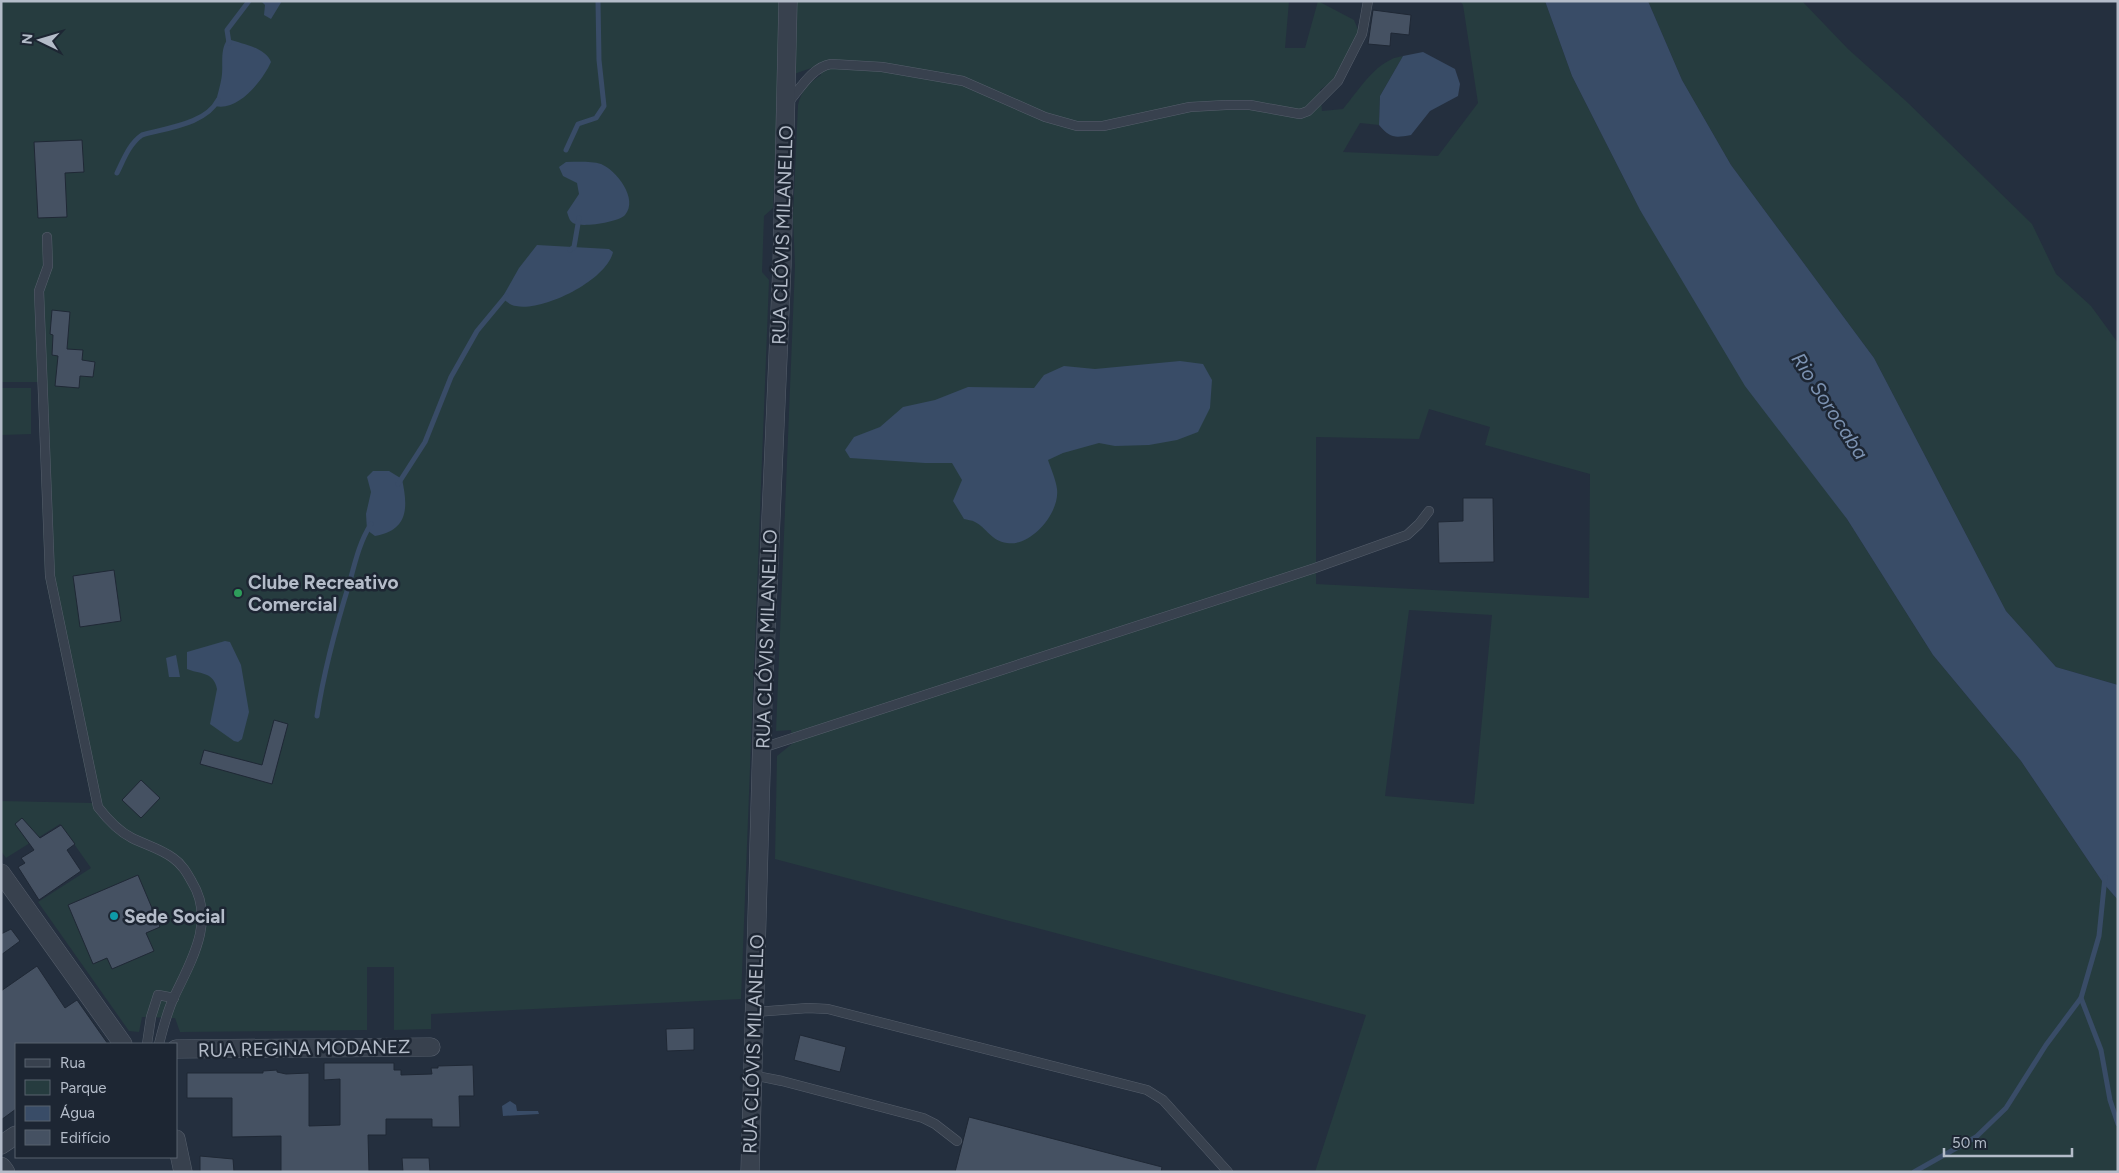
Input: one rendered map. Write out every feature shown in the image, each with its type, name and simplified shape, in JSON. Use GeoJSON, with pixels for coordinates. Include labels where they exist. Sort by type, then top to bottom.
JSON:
{"type":"FeatureCollection","features":[{"type":"Feature","properties":{"kind":"street","name":"RUA CLÓVIS MILANELLO"},"geometry":{"type":"LineString","coordinates":[[750,1172],[762,748],[782,265],[788,1]]}},
{"type":"Feature","properties":{"kind":"street"},"geometry":{"type":"LineString","coordinates":[[1,873],[122,1043]]}},
{"type":"Feature","properties":{"kind":"street","name":"RUA REGINA MODANEZ"},"geometry":{"type":"LineString","coordinates":[[178,1050],[431,1047]]}},
{"type":"Feature","properties":{"kind":"street"},"geometry":{"type":"LineString","coordinates":[[1,1145],[15,1136]]}},
{"type":"Feature","properties":{"kind":"street"},"geometry":{"type":"LineString","coordinates":[[178,1148],[183,1172]]}},
{"type":"Feature","properties":{"kind":"street"},"geometry":{"type":"LineString","coordinates":[[1,1168],[4,1172]]}},
{"type":"Feature","properties":{"kind":"lane"},"geometry":{"type":"LineString","coordinates":[[785,107],[810,77],[826,65],[831,64],[882,67],[963,81],[1045,118],[1077,126],[1103,126],[1190,107],[1226,104],[1250,105],[1300,114],[1308,111],[1338,81],[1362,34],[1368,1]]}},
{"type":"Feature","properties":{"kind":"lane"},"geometry":{"type":"LineString","coordinates":[[47,237],[48,266],[39,291],[50,576],[98,807],[119,830],[174,859],[185,870],[195,886],[203,916],[201,932],[192,962],[174,998],[159,1043]]}},
{"type":"Feature","properties":{"kind":"lane"},"geometry":{"type":"LineString","coordinates":[[762,748],[1315,568],[1407,535],[1429,511]]}},
{"type":"Feature","properties":{"kind":"lane"},"geometry":{"type":"LineString","coordinates":[[147,1043],[151,1017],[158,995],[174,998]]}},
{"type":"Feature","properties":{"kind":"lane"},"geometry":{"type":"LineString","coordinates":[[754,1012],[808,1008],[828,1009],[1147,1090],[1163,1100],[1228,1172]]}},
{"type":"Feature","properties":{"kind":"lane"},"geometry":{"type":"LineString","coordinates":[[752,1075],[923,1118],[935,1124],[957,1141]]}},
{"type":"Feature","properties":{"kind":"green space"},"geometry":{"type":"Polygon","coordinates":[[[1,1],[781,1],[773,208],[764,216],[762,272],[769,280],[741,999],[431,1014],[431,1029],[394,1030],[394,967],[367,967],[367,1030],[180,1032],[175,1018],[142,1017],[139,1032],[129,1031],[38,902],[91,868],[60,824],[6,858],[1,851],[1,801],[92,803],[45,577],[38,382],[1,382],[1,1]]]}},
{"type":"Feature","properties":{"kind":"green space"},"geometry":{"type":"Polygon","coordinates":[[[795,1],[1289,1],[1285,48],[1305,48],[1318,1],[1354,20],[1359,32],[1335,79],[1320,90],[1322,111],[1343,109],[1369,76],[1385,63],[1403,56],[1380,96],[1379,125],[1360,123],[1343,152],[1438,156],[1478,103],[1463,5],[1460,1],[1545,1],[1572,76],[1640,210],[1847,519],[1933,655],[2021,761],[2104,884],[2118,900],[2118,1172],[1315,1172],[1366,1015],[775,859],[777,756],[793,743],[791,730],[776,731],[795,266],[793,217],[798,105],[806,88],[821,75],[817,66],[794,74],[795,1]],[[1429,409],[1419,439],[1316,437],[1316,584],[1589,598],[1590,474],[1485,445],[1490,427],[1429,409]],[[1409,610],[1385,796],[1474,804],[1492,615],[1409,610]]]}},
{"type":"Feature","properties":{"kind":"green space"},"geometry":{"type":"Polygon","coordinates":[[[1648,1],[1802,1],[1848,49],[1907,102],[2032,224],[2056,274],[2091,306],[2118,343],[2118,685],[2056,667],[2006,611],[1874,358],[1731,165],[1682,80],[1648,1]]]}},
{"type":"Feature","properties":{"kind":"green space"},"geometry":{"type":"Polygon","coordinates":[[[1,388],[31,388],[31,434],[1,435],[1,388]]]}},
{"type":"Feature","properties":{"kind":"water"},"geometry":{"type":"Polygon","coordinates":[[[261,1],[282,1],[271,19],[264,15],[265,5],[261,1]]]}},
{"type":"Feature","properties":{"kind":"water","name":"Rio Sorocaba"},"geometry":{"type":"Polygon","coordinates":[[[1545,1],[1648,1],[1682,80],[1731,165],[1874,358],[2006,611],[2056,667],[2118,685],[2118,900],[2104,884],[2021,761],[1933,655],[1847,519],[1745,386],[1640,210],[1572,76],[1545,1]]]}},
{"type":"Feature","properties":{"kind":"water"},"geometry":{"type":"Polygon","coordinates":[[[228,39],[258,49],[271,62],[249,93],[232,104],[224,107],[215,106],[221,78],[223,51],[228,39]]]}},
{"type":"Feature","properties":{"kind":"water"},"geometry":{"type":"Polygon","coordinates":[[[1423,52],[1455,69],[1460,84],[1458,96],[1430,111],[1411,135],[1400,137],[1389,135],[1379,125],[1380,96],[1403,56],[1423,52]]]}},
{"type":"Feature","properties":{"kind":"water"},"geometry":{"type":"Polygon","coordinates":[[[566,162],[597,163],[613,172],[628,193],[629,208],[625,215],[622,218],[602,223],[580,225],[572,223],[567,212],[579,194],[577,183],[563,176],[559,167],[566,162]]]}},
{"type":"Feature","properties":{"kind":"water"},"geometry":{"type":"Polygon","coordinates":[[[537,245],[609,249],[613,252],[608,263],[599,273],[572,292],[542,304],[528,307],[512,305],[502,298],[519,268],[537,245]]]}},
{"type":"Feature","properties":{"kind":"water"},"geometry":{"type":"Polygon","coordinates":[[[1180,361],[1203,364],[1212,380],[1210,408],[1198,432],[1177,440],[1149,445],[1115,446],[1099,443],[1063,453],[1048,460],[1057,489],[1054,508],[1049,518],[1034,534],[1016,543],[997,540],[979,525],[964,519],[953,501],[962,480],[952,463],[850,458],[845,450],[854,437],[880,427],[903,407],[935,400],[968,387],[1034,388],[1044,375],[1064,366],[1095,369],[1180,361]]]}},
{"type":"Feature","properties":{"kind":"water"},"geometry":{"type":"Polygon","coordinates":[[[373,471],[389,471],[402,479],[405,499],[405,508],[400,523],[386,533],[375,536],[367,530],[366,514],[371,492],[367,477],[373,471]]]}},
{"type":"Feature","properties":{"kind":"water"},"geometry":{"type":"Polygon","coordinates":[[[225,641],[230,642],[241,665],[249,712],[242,739],[238,742],[210,724],[217,689],[213,679],[205,674],[187,669],[187,652],[225,641]]]}},
{"type":"Feature","properties":{"kind":"water"},"geometry":{"type":"Polygon","coordinates":[[[176,655],[180,677],[169,677],[166,658],[176,655]]]}},
{"type":"Feature","properties":{"kind":"water"},"geometry":{"type":"Polygon","coordinates":[[[510,1101],[516,1105],[517,1111],[538,1111],[539,1114],[503,1116],[502,1106],[510,1101]]]}},
{"type":"Feature","properties":{"kind":"building"},"geometry":{"type":"Polygon","coordinates":[[[1373,10],[1411,15],[1409,35],[1391,33],[1390,46],[1368,44],[1373,10]]]}},
{"type":"Feature","properties":{"kind":"building"},"geometry":{"type":"Polygon","coordinates":[[[82,140],[84,172],[65,173],[67,217],[38,218],[34,142],[82,140]]]}},
{"type":"Feature","properties":{"kind":"building"},"geometry":{"type":"Polygon","coordinates":[[[52,310],[70,312],[67,349],[83,350],[82,360],[95,362],[93,377],[80,376],[79,388],[55,386],[58,356],[52,355],[53,335],[50,334],[52,310]]]}},
{"type":"Feature","properties":{"kind":"building"},"geometry":{"type":"Polygon","coordinates":[[[1463,498],[1493,498],[1494,562],[1439,563],[1438,522],[1463,521],[1463,498]]]}},
{"type":"Feature","properties":{"kind":"building"},"geometry":{"type":"Polygon","coordinates":[[[114,570],[121,621],[80,627],[73,576],[114,570]]]}},
{"type":"Feature","properties":{"kind":"building"},"geometry":{"type":"Polygon","coordinates":[[[274,720],[288,724],[272,784],[200,764],[204,750],[262,765],[274,720]]]}},
{"type":"Feature","properties":{"kind":"building"},"geometry":{"type":"Polygon","coordinates":[[[141,780],[160,798],[141,818],[122,800],[141,780]]]}},
{"type":"Feature","properties":{"kind":"building"},"geometry":{"type":"Polygon","coordinates":[[[22,818],[40,838],[61,825],[75,844],[67,850],[81,871],[39,900],[18,867],[25,863],[21,858],[34,850],[15,824],[22,818]]]}},
{"type":"Feature","properties":{"kind":"building","name":"Sede Social"},"geometry":{"type":"Polygon","coordinates":[[[138,875],[160,927],[146,933],[154,951],[112,969],[107,958],[93,964],[68,905],[138,875]]]}},
{"type":"Feature","properties":{"kind":"building"},"geometry":{"type":"Polygon","coordinates":[[[11,929],[20,941],[1,955],[1,934],[11,929]]]}},
{"type":"Feature","properties":{"kind":"building"},"geometry":{"type":"Polygon","coordinates":[[[37,966],[65,1008],[77,1000],[107,1043],[15,1043],[15,1110],[1,1120],[1,991],[37,966]]]}},
{"type":"Feature","properties":{"kind":"building"},"geometry":{"type":"Polygon","coordinates":[[[694,1028],[694,1050],[667,1051],[666,1029],[694,1028]]]}},
{"type":"Feature","properties":{"kind":"building"},"geometry":{"type":"Polygon","coordinates":[[[800,1035],[846,1047],[840,1072],[794,1060],[800,1035]]]}},
{"type":"Feature","properties":{"kind":"building"},"geometry":{"type":"Polygon","coordinates":[[[324,1063],[394,1063],[394,1070],[401,1070],[401,1075],[432,1074],[431,1068],[438,1068],[438,1066],[473,1065],[474,1096],[459,1096],[460,1127],[432,1127],[432,1119],[386,1119],[386,1135],[368,1135],[369,1172],[281,1172],[281,1136],[232,1137],[232,1098],[187,1098],[187,1073],[263,1073],[263,1071],[277,1070],[277,1072],[286,1074],[309,1073],[309,1126],[340,1125],[340,1079],[324,1080],[324,1063]]]}},
{"type":"Feature","properties":{"kind":"building"},"geometry":{"type":"Polygon","coordinates":[[[969,1117],[1162,1167],[1161,1172],[955,1172],[969,1117]]]}},
{"type":"Feature","properties":{"kind":"building"},"geometry":{"type":"Polygon","coordinates":[[[200,1156],[233,1159],[234,1172],[200,1172],[200,1156]]]}},
{"type":"Feature","properties":{"kind":"building"},"geometry":{"type":"Polygon","coordinates":[[[402,1158],[429,1158],[430,1172],[403,1172],[402,1158]]]}},
{"type":"Feature","properties":{"kind":"waterway"},"geometry":{"type":"LineString","coordinates":[[229,43],[227,30],[249,1]]}},
{"type":"Feature","properties":{"kind":"waterway"},"geometry":{"type":"LineString","coordinates":[[566,150],[578,124],[596,118],[604,106],[599,60],[598,1]]}},
{"type":"Feature","properties":{"kind":"waterway"},"geometry":{"type":"LineString","coordinates":[[117,173],[130,147],[142,135],[195,120],[204,115],[218,100]]}},
{"type":"Feature","properties":{"kind":"waterway"},"geometry":{"type":"LineString","coordinates":[[570,250],[574,247],[579,218]]}},
{"type":"Feature","properties":{"kind":"waterway"},"geometry":{"type":"LineString","coordinates":[[398,484],[425,442],[451,377],[477,331],[506,296]]}},
{"type":"Feature","properties":{"kind":"waterway"},"geometry":{"type":"LineString","coordinates":[[317,716],[327,665],[340,615],[358,552],[371,524]]}},
{"type":"Feature","properties":{"kind":"waterway"},"geometry":{"type":"LineString","coordinates":[[1914,1172],[1976,1137],[2006,1108],[2046,1045],[2081,998],[2099,936],[2105,877]]}},
{"type":"Feature","properties":{"kind":"waterway"},"geometry":{"type":"LineString","coordinates":[[2081,998],[2101,1050],[2110,1100],[2118,1124]]}},
{"type":"Feature","properties":{"kind":"place","name":"Clube Recreativo Comercial"},"geometry":{"type":"Point","coordinates":[238,593]}},
{"type":"Feature","properties":{"kind":"place","name":"Sede Social"},"geometry":{"type":"Point","coordinates":[114,916]}}]}
